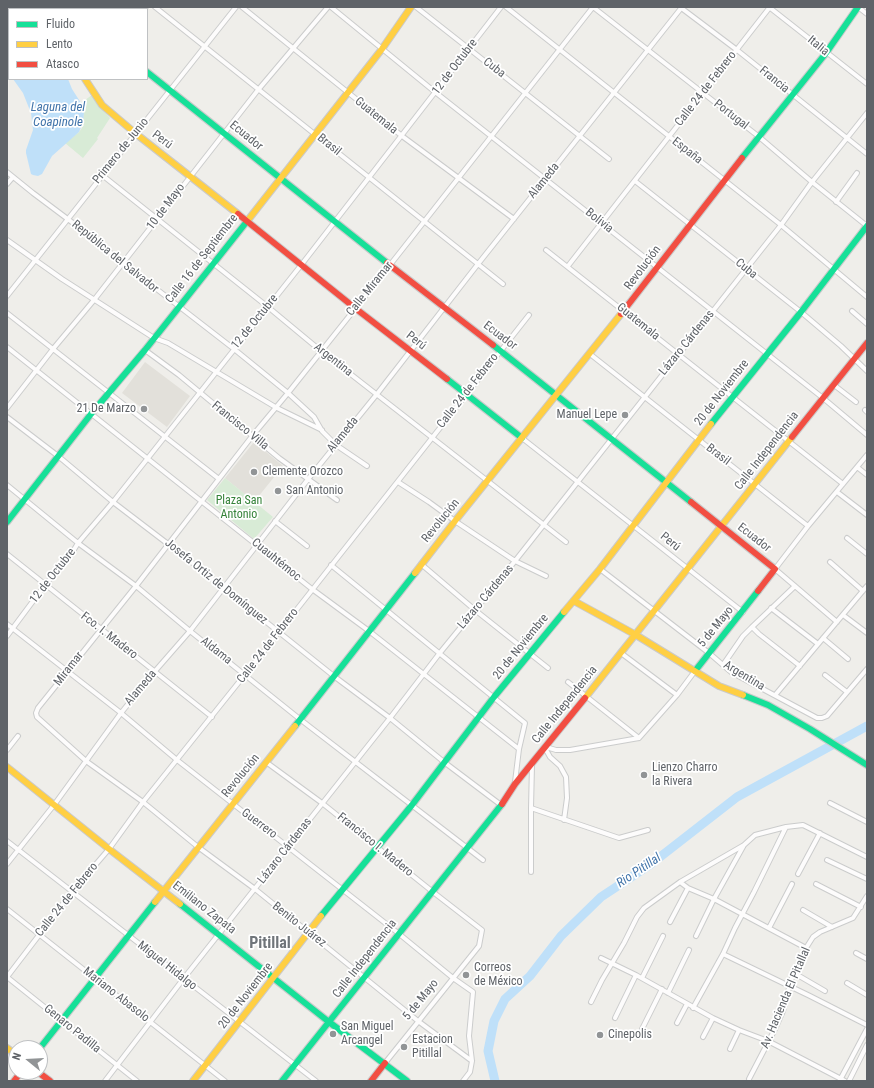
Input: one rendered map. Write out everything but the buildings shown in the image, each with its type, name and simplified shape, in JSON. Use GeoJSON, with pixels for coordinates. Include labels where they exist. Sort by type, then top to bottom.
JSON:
{"type":"FeatureCollection","features":[{"type":"Feature","properties":{"kind":"street","name":"Brasil"},"geometry":{"type":"LineString","coordinates":[[155,7],[503,284]]}},
{"type":"Feature","properties":{"kind":"street","name":"Primero de Junio"},"geometry":{"type":"LineString","coordinates":[[7,296],[236,7]]}},
{"type":"Feature","properties":{"kind":"street","name":"Guatemala"},"geometry":{"type":"LineString","coordinates":[[242,7],[402,136],[514,220]]}},
{"type":"Feature","properties":{"kind":"street","name":"10 de Mayo"},"geometry":{"type":"LineString","coordinates":[[7,408],[52,349],[94,300],[190,175],[258,90],[328,7]]}},
{"type":"Feature","properties":{"kind":"street","name":"Bolivia"},"geometry":{"type":"LineString","coordinates":[[331,7],[435,92],[712,312],[823,398],[867,435]]}},
{"type":"Feature","properties":{"kind":"street","name":"Calle 16 de Septiembre"},"geometry":{"type":"LineString","coordinates":[[7,522],[91,414],[145,350],[314,133],[382,49],[411,7]]}},
{"type":"Feature","properties":{"kind":"street","name":"Cuba"},"geometry":{"type":"LineString","coordinates":[[416,7],[609,159]]}},
{"type":"Feature","properties":{"kind":"street","name":"12 de Octubre"},"geometry":{"type":"LineString","coordinates":[[7,636],[45,585],[72,553],[78,543],[113,502],[163,436],[302,264],[501,7]]}},
{"type":"Feature","properties":{"kind":"street","name":"España"},"geometry":{"type":"LineString","coordinates":[[506,7],[781,225],[867,297]]}},
{"type":"Feature","properties":{"kind":"street","name":"Calle Miramar"},"geometry":{"type":"LineString","coordinates":[[147,570],[593,7]]}},
{"type":"Feature","properties":{"kind":"street","name":"Portugal"},"geometry":{"type":"LineString","coordinates":[[593,7],[758,136],[836,202],[867,226]]}},
{"type":"Feature","properties":{"kind":"street","name":"Alameda"},"geometry":{"type":"LineString","coordinates":[[7,864],[54,805],[121,713],[190,631],[256,545],[377,394],[681,7]]}},
{"type":"Feature","properties":{"kind":"street","name":"Francia"},"geometry":{"type":"LineString","coordinates":[[681,7],[867,154]]}},
{"type":"Feature","properties":{"kind":"street","name":"Italia"},"geometry":{"type":"LineString","coordinates":[[770,7],[867,84]]}},
{"type":"Feature","properties":{"kind":"street","name":"Calle 24 de Febrero"},"geometry":{"type":"LineString","coordinates":[[568,266],[770,7]]}},
{"type":"Feature","properties":{"kind":"street"},"geometry":{"type":"LineString","coordinates":[[858,7],[867,14]]}},
{"type":"Feature","properties":{"kind":"street","name":"Revolución"},"geometry":{"type":"LineString","coordinates":[[47,1040],[198,846],[335,677],[455,521],[624,311],[758,136],[826,52],[858,7]]}},
{"type":"Feature","properties":{"kind":"street","name":"Ecuador"},"geometry":{"type":"LineString","coordinates":[[148,73],[612,439],[775,569],[837,622]]}},
{"type":"Feature","properties":{"kind":"street","name":"Perú"},"geometry":{"type":"LineString","coordinates":[[87,80],[102,105],[135,133],[302,264],[355,308],[466,393],[743,612]]}},
{"type":"Feature","properties":{"kind":"street","name":"Lázaro Cárdenas"},"geometry":{"type":"LineString","coordinates":[[104,1081],[288,846],[356,762],[439,654],[515,561],[612,439],[644,396],[781,225],[812,182],[867,113]]}},
{"type":"Feature","properties":{"kind":"street","name":"República del Salvador"},"geometry":{"type":"LineString","coordinates":[[7,172],[85,232],[178,307],[234,349],[288,393],[314,417],[322,431],[336,445],[367,466]]}},
{"type":"Feature","properties":{"kind":"street"},"geometry":{"type":"LineString","coordinates":[[836,202],[857,173]]}},
{"type":"Feature","properties":{"kind":"street","name":"Argentina"},"geometry":{"type":"LineString","coordinates":[[102,175],[321,351],[566,542]]}},
{"type":"Feature","properties":{"kind":"street"},"geometry":{"type":"LineString","coordinates":[[7,184],[13,177]]}},
{"type":"Feature","properties":{"kind":"street","name":"Cuba"},"geometry":{"type":"LineString","coordinates":[[635,180],[801,312],[867,371]]}},
{"type":"Feature","properties":{"kind":"street","name":"20 de Noviembre"},"geometry":{"type":"LineString","coordinates":[[193,1081],[310,933],[342,890],[412,805],[478,717],[600,569],[667,484],[732,397],[801,312],[867,226]]}},
{"type":"Feature","properties":{"kind":"street"},"geometry":{"type":"LineString","coordinates":[[7,240],[35,261],[154,338],[168,344],[276,408],[322,431]]}},
{"type":"Feature","properties":{"kind":"street","name":"Guatemala"},"geometry":{"type":"LineString","coordinates":[[546,250],[843,484]]}},
{"type":"Feature","properties":{"kind":"street"},"geometry":{"type":"LineString","coordinates":[[852,310],[867,324]]}},
{"type":"Feature","properties":{"kind":"street"},"geometry":{"type":"LineString","coordinates":[[7,313],[219,479]]}},
{"type":"Feature","properties":{"kind":"street","name":"Calle 24 de Febrero"},"geometry":{"type":"LineString","coordinates":[[7,977],[72,892],[109,849],[142,802],[212,717],[330,565],[398,482],[466,393],[529,315]]}},
{"type":"Feature","properties":{"kind":"street","name":"Calle Independencia"},"geometry":{"type":"LineString","coordinates":[[282,1081],[398,933],[433,892],[501,805],[515,784],[546,748],[867,343]]}},
{"type":"Feature","properties":{"kind":"street","name":"Cuauhtémoc"},"geometry":{"type":"LineString","coordinates":[[7,347],[312,589],[369,631],[519,749]]}},
{"type":"Feature","properties":{"kind":"street","name":"Francisco Villa"},"geometry":{"type":"LineString","coordinates":[[145,350],[180,375],[279,458],[309,478],[337,500]]}},
{"type":"Feature","properties":{"kind":"street","name":"Brasil"},"geometry":{"type":"LineString","coordinates":[[590,354],[808,526]]}},
{"type":"Feature","properties":{"kind":"street"},"geometry":{"type":"LineString","coordinates":[[834,385],[856,402]]}},
{"type":"Feature","properties":{"kind":"street","name":"Josefa Ortiz de Domínguez"},"geometry":{"type":"LineString","coordinates":[[7,417],[335,677],[501,805]]}},
{"type":"Feature","properties":{"kind":"street","name":"5 de Mayo"},"geometry":{"type":"LineString","coordinates":[[639,738],[677,695],[743,612],[808,526],[867,456]]}},
{"type":"Feature","properties":{"kind":"street"},"geometry":{"type":"LineString","coordinates":[[857,467],[867,475]]}},
{"type":"Feature","properties":{"kind":"street"},"geometry":{"type":"LineString","coordinates":[[398,482],[515,561],[546,576]]}},
{"type":"Feature","properties":{"kind":"street","name":"Aldama"},"geometry":{"type":"LineString","coordinates":[[7,485],[78,543],[136,586],[301,720],[483,860]]}},
{"type":"Feature","properties":{"kind":"street"},"geometry":{"type":"LineString","coordinates":[[837,492],[867,516]]}},
{"type":"Feature","properties":{"kind":"street"},"geometry":{"type":"LineString","coordinates":[[275,521],[307,546]]}},
{"type":"Feature","properties":{"kind":"street"},"geometry":{"type":"LineString","coordinates":[[847,538],[867,554]]}},
{"type":"Feature","properties":{"kind":"street","name":"Fco. I. Madero"},"geometry":{"type":"LineString","coordinates":[[7,554],[212,717]]}},
{"type":"Feature","properties":{"kind":"street"},"geometry":{"type":"LineString","coordinates":[[830,562],[863,591]]}},
{"type":"Feature","properties":{"kind":"street"},"geometry":{"type":"LineString","coordinates":[[421,564],[474,610],[548,668]]}},
{"type":"Feature","properties":{"kind":"street"},"geometry":{"type":"LineString","coordinates":[[330,565],[525,723],[519,749],[515,784]]}},
{"type":"Feature","properties":{"kind":"street","name":"Argentina"},"geometry":{"type":"LineString","coordinates":[[600,569],[709,653],[731,672],[776,694],[817,718],[827,716],[867,669]]}},
{"type":"Feature","properties":{"kind":"street","name":"Miramar"},"geometry":{"type":"LineString","coordinates":[[86,762],[36,715],[38,708],[136,586],[147,570]]}},
{"type":"Feature","properties":{"kind":"street"},"geometry":{"type":"LineString","coordinates":[[723,665],[743,636],[795,586]]}},
{"type":"Feature","properties":{"kind":"street"},"geometry":{"type":"LineString","coordinates":[[776,694],[867,586]]}},
{"type":"Feature","properties":{"kind":"street"},"geometry":{"type":"LineString","coordinates":[[574,600],[636,635],[719,686],[768,705],[810,728],[867,765]]}},
{"type":"Feature","properties":{"kind":"street"},"geometry":{"type":"LineString","coordinates":[[771,608],[818,644]]}},
{"type":"Feature","properties":{"kind":"street"},"geometry":{"type":"LineString","coordinates":[[843,615],[867,633]]}},
{"type":"Feature","properties":{"kind":"street","name":"Guerrero"},"geometry":{"type":"LineString","coordinates":[[7,624],[121,713],[232,804],[288,846],[453,978],[473,992],[469,1036],[472,1061]]}},
{"type":"Feature","properties":{"kind":"street"},"geometry":{"type":"LineString","coordinates":[[752,627],[800,666]]}},
{"type":"Feature","properties":{"kind":"street"},"geometry":{"type":"LineString","coordinates":[[823,638],[848,659]]}},
{"type":"Feature","properties":{"kind":"street"},"geometry":{"type":"LineString","coordinates":[[621,653],[677,695]]}},
{"type":"Feature","properties":{"kind":"street"},"geometry":{"type":"LineString","coordinates":[[825,676],[847,692]]}},
{"type":"Feature","properties":{"kind":"street"},"geometry":{"type":"LineString","coordinates":[[568,682],[639,738]]}},
{"type":"Feature","properties":{"kind":"street"},"geometry":{"type":"LineString","coordinates":[[7,750],[18,736]]}},
{"type":"Feature","properties":{"kind":"street"},"geometry":{"type":"LineString","coordinates":[[546,748],[570,750],[639,738]]}},
{"type":"Feature","properties":{"kind":"street"},"geometry":{"type":"LineString","coordinates":[[546,748],[550,757],[560,766],[566,778],[567,798],[564,820]]}},
{"type":"Feature","properties":{"kind":"street","name":"Benito Juárez"},"geometry":{"type":"LineString","coordinates":[[86,762],[142,802],[255,889],[418,1021],[472,1061]]}},
{"type":"Feature","properties":{"kind":"street","name":"Francisco I. Madero"},"geometry":{"type":"LineString","coordinates":[[266,762],[322,803],[482,930]]}},
{"type":"Feature","properties":{"kind":"street"},"geometry":{"type":"LineString","coordinates":[[531,872],[532,765]]}},
{"type":"Feature","properties":{"kind":"street","name":"Emiliano Zapata"},"geometry":{"type":"LineString","coordinates":[[7,767],[109,849],[220,934],[329,1022],[407,1081]]}},
{"type":"Feature","properties":{"kind":"street"},"geometry":{"type":"LineString","coordinates":[[830,803],[867,822]]}},
{"type":"Feature","properties":{"kind":"street"},"geometry":{"type":"LineString","coordinates":[[531,808],[619,838],[648,830]]}},
{"type":"Feature","properties":{"kind":"street"},"geometry":{"type":"LineString","coordinates":[[591,1002],[637,917],[644,908],[680,882],[744,845],[755,835],[792,826],[803,825],[867,857]]}},
{"type":"Feature","properties":{"kind":"street"},"geometry":{"type":"LineString","coordinates":[[693,1008],[723,954],[742,913],[786,828]]}},
{"type":"Feature","properties":{"kind":"street"},"geometry":{"type":"LineString","coordinates":[[798,874],[820,834]]}},
{"type":"Feature","properties":{"kind":"street","name":"Miguel Hidalgo"},"geometry":{"type":"LineString","coordinates":[[7,841],[316,1081]]}},
{"type":"Feature","properties":{"kind":"street"},"geometry":{"type":"LineString","coordinates":[[696,936],[714,899],[744,845]]}},
{"type":"Feature","properties":{"kind":"street"},"geometry":{"type":"LineString","coordinates":[[827,860],[867,879]]}},
{"type":"Feature","properties":{"kind":"street"},"geometry":{"type":"LineString","coordinates":[[680,882],[688,888],[742,913],[806,948]]}},
{"type":"Feature","properties":{"kind":"street"},"geometry":{"type":"LineString","coordinates":[[769,928],[792,884]]}},
{"type":"Feature","properties":{"kind":"street"},"geometry":{"type":"LineString","coordinates":[[816,884],[861,907]]}},
{"type":"Feature","properties":{"kind":"street"},"geometry":{"type":"LineString","coordinates":[[670,922],[688,888]]}},
{"type":"Feature","properties":{"kind":"street","name":"Av. Hacienda El Pitallal"},"geometry":{"type":"LineString","coordinates":[[749,1079],[783,1011],[788,986],[806,948],[813,938],[820,932],[854,918],[867,896]]}},
{"type":"Feature","properties":{"kind":"street","name":"Mariano Abasolo"},"geometry":{"type":"LineString","coordinates":[[7,909],[225,1081]]}},
{"type":"Feature","properties":{"kind":"street"},"geometry":{"type":"LineString","coordinates":[[803,910],[832,927]]}},
{"type":"Feature","properties":{"kind":"street","name":"5 de Mayo"},"geometry":{"type":"LineString","coordinates":[[371,1081],[479,946],[482,930]]}},
{"type":"Feature","properties":{"kind":"street"},"geometry":{"type":"LineString","coordinates":[[642,978],[663,936]]}},
{"type":"Feature","properties":{"kind":"street"},"geometry":{"type":"LineString","coordinates":[[668,993],[689,950]]}},
{"type":"Feature","properties":{"kind":"street"},"geometry":{"type":"LineString","coordinates":[[856,953],[867,959]]}},
{"type":"Feature","properties":{"kind":"street"},"geometry":{"type":"LineString","coordinates":[[723,954],[867,1025]]}},
{"type":"Feature","properties":{"kind":"street"},"geometry":{"type":"LineString","coordinates":[[602,958],[642,978],[693,1008],[739,1030],[768,1041],[842,1080],[867,1029]]}},
{"type":"Feature","properties":{"kind":"street"},"geometry":{"type":"LineString","coordinates":[[794,973],[825,990]]}},
{"type":"Feature","properties":{"kind":"street"},"geometry":{"type":"LineString","coordinates":[[614,1018],[636,975]]}},
{"type":"Feature","properties":{"kind":"street","name":"Genaro Padilla"},"geometry":{"type":"LineString","coordinates":[[7,977],[137,1081]]}},
{"type":"Feature","properties":{"kind":"street"},"geometry":{"type":"LineString","coordinates":[[847,983],[867,995]]}},
{"type":"Feature","properties":{"kind":"street"},"geometry":{"type":"LineString","coordinates":[[642,1028],[662,989]]}},
{"type":"Feature","properties":{"kind":"street"},"geometry":{"type":"LineString","coordinates":[[677,1023],[687,1004]]}},
{"type":"Feature","properties":{"kind":"street"},"geometry":{"type":"LineString","coordinates":[[703,1037],[713,1018]]}},
{"type":"Feature","properties":{"kind":"street"},"geometry":{"type":"LineString","coordinates":[[730,1049],[739,1030]]}},
{"type":"Feature","properties":{"kind":"street"},"geometry":{"type":"LineString","coordinates":[[849,1081],[867,1045]]}},
{"type":"Feature","properties":{"kind":"street"},"geometry":{"type":"LineString","coordinates":[[463,1081],[470,1072],[472,1061]]}},
{"type":"Feature","properties":{"kind":"shaded area"},"geometry":{"type":"Polygon","coordinates":[[[145,362],[190,396],[167,427],[122,393],[145,362]]]}},
{"type":"Feature","properties":{"kind":"shaded area","name":"Clemente Orozco"},"geometry":{"type":"Polygon","coordinates":[[[254,442],[283,466],[254,502],[225,478],[254,442]]]}},
{"type":"Feature","properties":{"kind":"green space"},"geometry":{"type":"Polygon","coordinates":[[[92,95],[99,106],[110,118],[97,138],[98,139],[83,158],[65,143],[82,128],[84,112],[81,103],[92,95]]]}},
{"type":"Feature","properties":{"kind":"green space","name":"Plaza San Antonio"},"geometry":{"type":"Polygon","coordinates":[[[225,478],[273,517],[254,539],[207,500],[225,478]]]}},
{"type":"Feature","properties":{"kind":"water","name":"Laguna del Coapinole"},"geometry":{"type":"Polygon","coordinates":[[[14,80],[68,80],[81,103],[84,112],[83,123],[79,132],[52,156],[42,174],[38,176],[31,174],[26,153],[33,130],[31,113],[23,93],[14,80]]]}},
{"type":"Feature","properties":{"kind":"waterway","name":"Rio Pitillal"},"geometry":{"type":"LineString","coordinates":[[495,1081],[488,1051],[494,1021],[505,999],[530,976],[561,936],[601,897],[651,864],[737,797],[867,726]]}},
{"type":"Feature","properties":{"kind":"traffic: fast"},"geometry":{"type":"LineString","coordinates":[[742,158],[826,53],[858,7]]}},
{"type":"Feature","properties":{"kind":"traffic: fast"},"geometry":{"type":"LineString","coordinates":[[148,73],[387,263]]}},
{"type":"Feature","properties":{"kind":"traffic: fast"},"geometry":{"type":"LineString","coordinates":[[7,522],[91,414],[145,350],[248,220]]}},
{"type":"Feature","properties":{"kind":"traffic: fast"},"geometry":{"type":"LineString","coordinates":[[711,424],[801,312],[867,226]]}},
{"type":"Feature","properties":{"kind":"traffic: fast"},"geometry":{"type":"LineString","coordinates":[[493,345],[691,502]]}},
{"type":"Feature","properties":{"kind":"traffic: fast"},"geometry":{"type":"LineString","coordinates":[[447,379],[522,438]]}},
{"type":"Feature","properties":{"kind":"traffic: fast"},"geometry":{"type":"LineString","coordinates":[[295,726],[415,573]]}},
{"type":"Feature","properties":{"kind":"traffic: fast"},"geometry":{"type":"LineString","coordinates":[[695,671],[758,591]]}},
{"type":"Feature","properties":{"kind":"traffic: fast"},"geometry":{"type":"LineString","coordinates":[[321,916],[412,805],[494,697],[564,612]]}},
{"type":"Feature","properties":{"kind":"traffic: fast"},"geometry":{"type":"LineString","coordinates":[[743,695],[768,705],[810,729],[867,765]]}},
{"type":"Feature","properties":{"kind":"traffic: fast"},"geometry":{"type":"LineString","coordinates":[[282,1081],[502,804]]}},
{"type":"Feature","properties":{"kind":"traffic: fast"},"geometry":{"type":"LineString","coordinates":[[46,1040],[155,902]]}},
{"type":"Feature","properties":{"kind":"traffic: fast"},"geometry":{"type":"LineString","coordinates":[[180,904],[329,1022],[407,1081]]}},
{"type":"Feature","properties":{"kind":"traffic: slow"},"geometry":{"type":"LineString","coordinates":[[248,220],[382,49],[411,7]]}},
{"type":"Feature","properties":{"kind":"traffic: slow"},"geometry":{"type":"LineString","coordinates":[[86,80],[102,105],[135,133],[238,214]]}},
{"type":"Feature","properties":{"kind":"traffic: slow"},"geometry":{"type":"LineString","coordinates":[[415,573],[621,314]]}},
{"type":"Feature","properties":{"kind":"traffic: slow"},"geometry":{"type":"LineString","coordinates":[[564,612],[600,569],[711,424]]}},
{"type":"Feature","properties":{"kind":"traffic: slow"},"geometry":{"type":"LineString","coordinates":[[585,698],[792,437]]}},
{"type":"Feature","properties":{"kind":"traffic: slow"},"geometry":{"type":"LineString","coordinates":[[574,601],[636,635],[719,686],[743,695]]}},
{"type":"Feature","properties":{"kind":"traffic: slow"},"geometry":{"type":"LineString","coordinates":[[155,902],[295,726]]}},
{"type":"Feature","properties":{"kind":"traffic: slow"},"geometry":{"type":"LineString","coordinates":[[7,767],[180,904]]}},
{"type":"Feature","properties":{"kind":"traffic: slow"},"geometry":{"type":"LineString","coordinates":[[193,1081],[321,916]]}},
{"type":"Feature","properties":{"kind":"traffic: jam"},"geometry":{"type":"LineString","coordinates":[[621,314],[742,158]]}},
{"type":"Feature","properties":{"kind":"traffic: jam"},"geometry":{"type":"LineString","coordinates":[[238,214],[355,308],[447,379]]}},
{"type":"Feature","properties":{"kind":"traffic: jam"},"geometry":{"type":"LineString","coordinates":[[387,263],[493,345]]}},
{"type":"Feature","properties":{"kind":"traffic: jam"},"geometry":{"type":"LineString","coordinates":[[792,437],[867,343]]}},
{"type":"Feature","properties":{"kind":"traffic: jam"},"geometry":{"type":"LineString","coordinates":[[691,502],[775,569],[758,591]]}},
{"type":"Feature","properties":{"kind":"traffic: jam"},"geometry":{"type":"LineString","coordinates":[[502,804],[515,784],[585,698]]}},
{"type":"Feature","properties":{"kind":"traffic: jam"},"geometry":{"type":"LineString","coordinates":[[371,1081],[385,1063]]}},
{"type":"Feature","properties":{"kind":"place","name":"21 De Marzo"},"geometry":{"type":"Point","coordinates":[144,409]}},
{"type":"Feature","properties":{"kind":"place","name":"Manuel Lepe"},"geometry":{"type":"Point","coordinates":[625,415]}},
{"type":"Feature","properties":{"kind":"place","name":"Clemente Orozco"},"geometry":{"type":"Point","coordinates":[254,472]}},
{"type":"Feature","properties":{"kind":"place","name":"San Antonio"},"geometry":{"type":"Point","coordinates":[278,491]}},
{"type":"Feature","properties":{"kind":"place","name":"Lienzo Charro la Rivera"},"geometry":{"type":"Point","coordinates":[644,775]}},
{"type":"Feature","properties":{"kind":"place","name":"Correos de México"},"geometry":{"type":"Point","coordinates":[466,975]}},
{"type":"Feature","properties":{"kind":"place","name":"San Miguel Arcangel"},"geometry":{"type":"Point","coordinates":[333,1034]}},
{"type":"Feature","properties":{"kind":"place","name":"Cinepolis"},"geometry":{"type":"Point","coordinates":[600,1035]}},
{"type":"Feature","properties":{"kind":"place","name":"Estacion Pitillal"},"geometry":{"type":"Point","coordinates":[404,1047]}},
{"type":"Feature","properties":{"kind":"district","name":"Pitillal"},"geometry":{"type":"Point","coordinates":[270,944]}}]}
